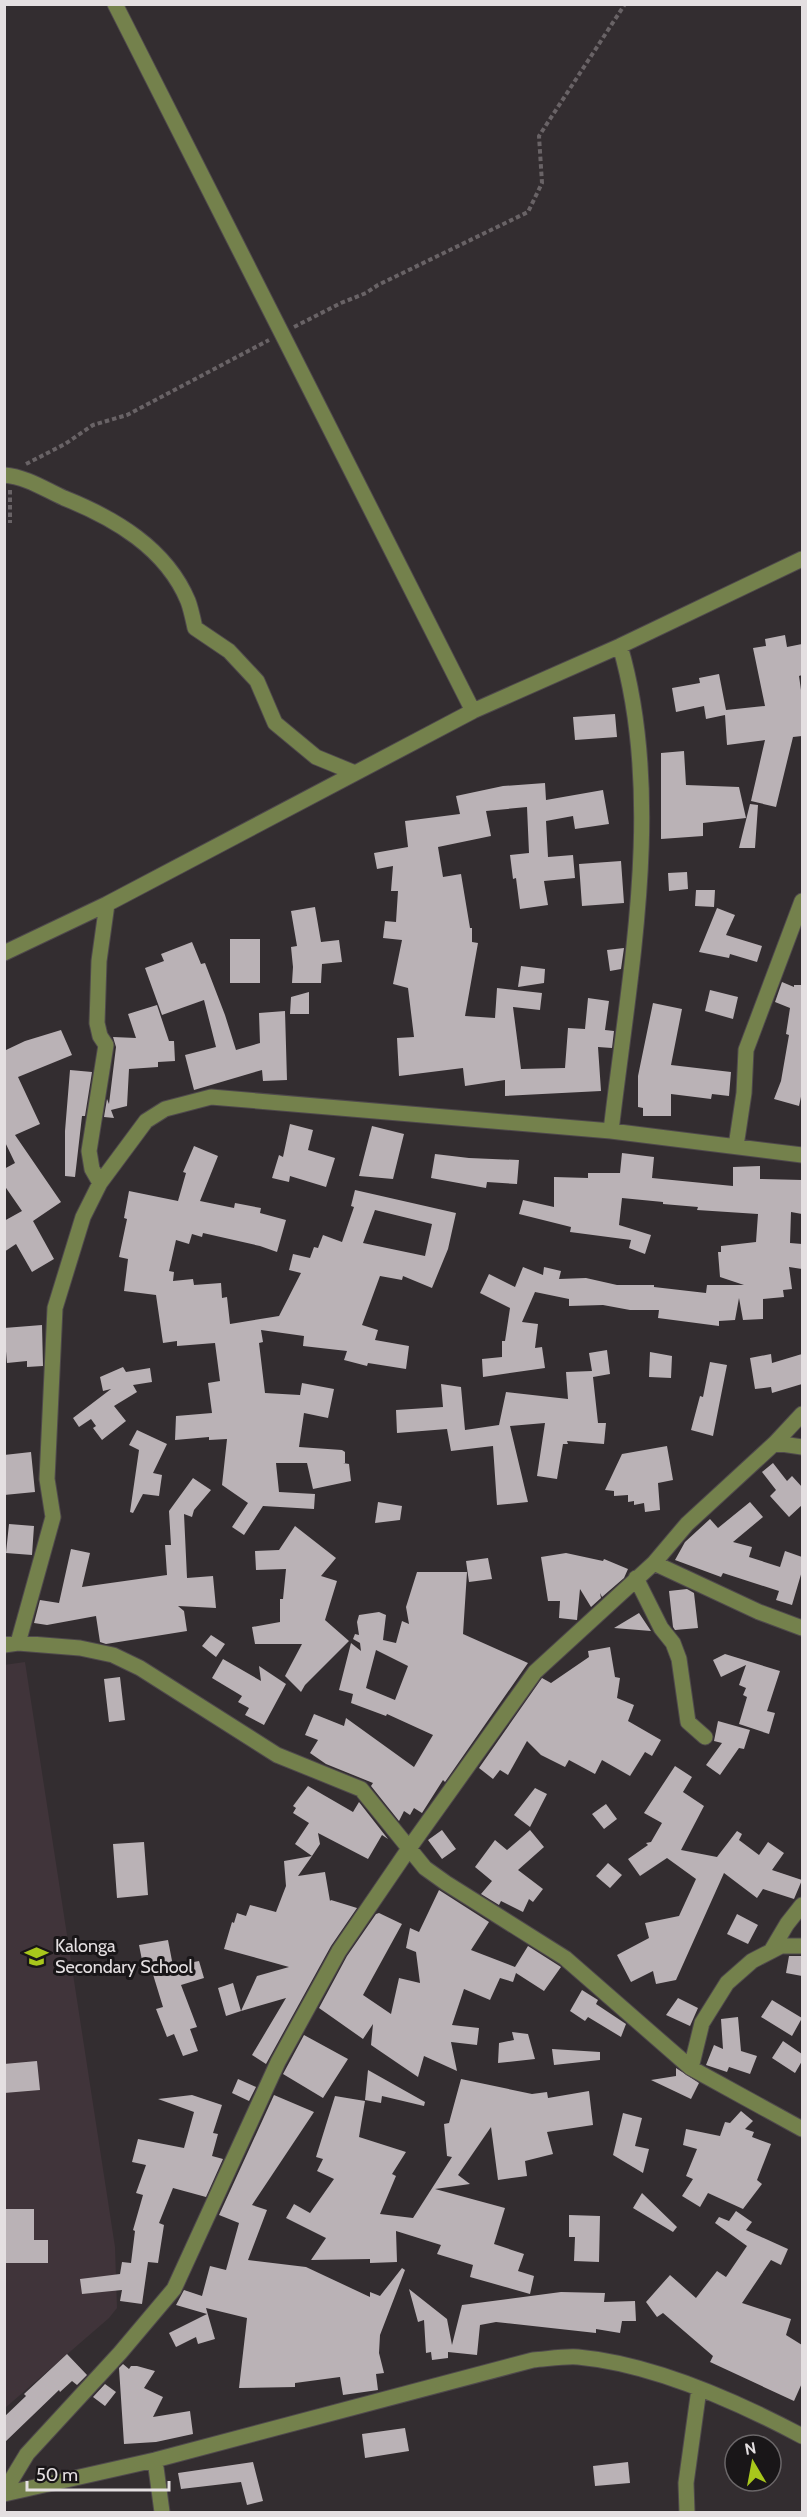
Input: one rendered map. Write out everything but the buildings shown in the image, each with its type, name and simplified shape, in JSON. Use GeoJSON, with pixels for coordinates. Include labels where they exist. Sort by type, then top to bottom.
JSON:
{"type":"FeatureCollection","features":[{"type":"Feature","properties":{"kind":"street"},"geometry":{"type":"LineString","coordinates":[[115,4],[472,711]]}},
{"type":"Feature","properties":{"kind":"street"},"geometry":{"type":"LineString","coordinates":[[10,476],[40,485],[120,524],[153,551],[188,601],[195,628],[229,651],[257,681],[275,723],[316,757],[354,773]]}},
{"type":"Feature","properties":{"kind":"street"},"geometry":{"type":"LineString","coordinates":[[4,953],[107,904],[472,711],[620,646],[802,559]]}},
{"type":"Feature","properties":{"kind":"street"},"geometry":{"type":"LineString","coordinates":[[611,1131],[634,937],[641,841],[636,717],[630,680],[620,646]]}},
{"type":"Feature","properties":{"kind":"street"},"geometry":{"type":"LineString","coordinates":[[736,1146],[744,1093],[746,1050],[802,901]]}},
{"type":"Feature","properties":{"kind":"street"},"geometry":{"type":"LineString","coordinates":[[100,1183],[92,1169],[89,1151],[106,1045],[100,1036],[97,1023],[99,961],[107,904]]}},
{"type":"Feature","properties":{"kind":"street"},"geometry":{"type":"LineString","coordinates":[[802,1155],[611,1131],[211,1097],[165,1109],[146,1122],[100,1183],[83,1217],[55,1308],[47,1479],[52,1517],[11,1644],[80,1648],[113,1655],[140,1668],[277,1755],[361,1789],[425,1868],[565,1958],[691,2068],[802,2129]]}},
{"type":"Feature","properties":{"kind":"street"},"geometry":{"type":"LineString","coordinates":[[4,2493],[27,2454],[120,2353],[174,2289],[278,2062],[339,1951],[535,1672],[654,1563],[687,1524],[776,1443],[802,1414]]}},
{"type":"Feature","properties":{"kind":"street"},"geometry":{"type":"LineString","coordinates":[[776,1443],[802,1447]]}},
{"type":"Feature","properties":{"kind":"street"},"geometry":{"type":"LineString","coordinates":[[654,1563],[759,1612],[802,1628]]}},
{"type":"Feature","properties":{"kind":"street"},"geometry":{"type":"LineString","coordinates":[[636,1578],[661,1629],[673,1643],[679,1659],[687,1722],[705,1737]]}},
{"type":"Feature","properties":{"kind":"street"},"geometry":{"type":"LineString","coordinates":[[771,1951],[787,1924],[802,1905]]}},
{"type":"Feature","properties":{"kind":"street"},"geometry":{"type":"LineString","coordinates":[[691,2068],[702,2023],[727,1983],[752,1961],[781,1946],[802,1946]]}},
{"type":"Feature","properties":{"kind":"street"},"geometry":{"type":"LineString","coordinates":[[4,2493],[155,2460],[533,2360],[576,2357],[620,2362],[748,2408],[802,2436]]}},
{"type":"Feature","properties":{"kind":"street"},"geometry":{"type":"LineString","coordinates":[[687,2512],[686,2483],[699,2389]]}},
{"type":"Feature","properties":{"kind":"street"},"geometry":{"type":"LineString","coordinates":[[155,2460],[162,2512]]}},
{"type":"Feature","properties":{"kind":"path"},"geometry":{"type":"LineString","coordinates":[[10,523],[10,476],[22,466],[65,444],[93,425],[127,415],[283,333],[528,212],[542,183],[539,136],[625,4]]}},
{"type":"Feature","properties":{"kind":"shaded area","name":"Kalonga Secondary School"},"geometry":{"type":"Polygon","coordinates":[[[25,1662],[115,2247],[117,2308],[109,2318],[5,2408],[4,1665],[25,1662]]]}},
{"type":"Feature","properties":{"kind":"place","name":"Kalonga Secondary School"},"geometry":{"type":"Point","coordinates":[37,1956]}}]}
